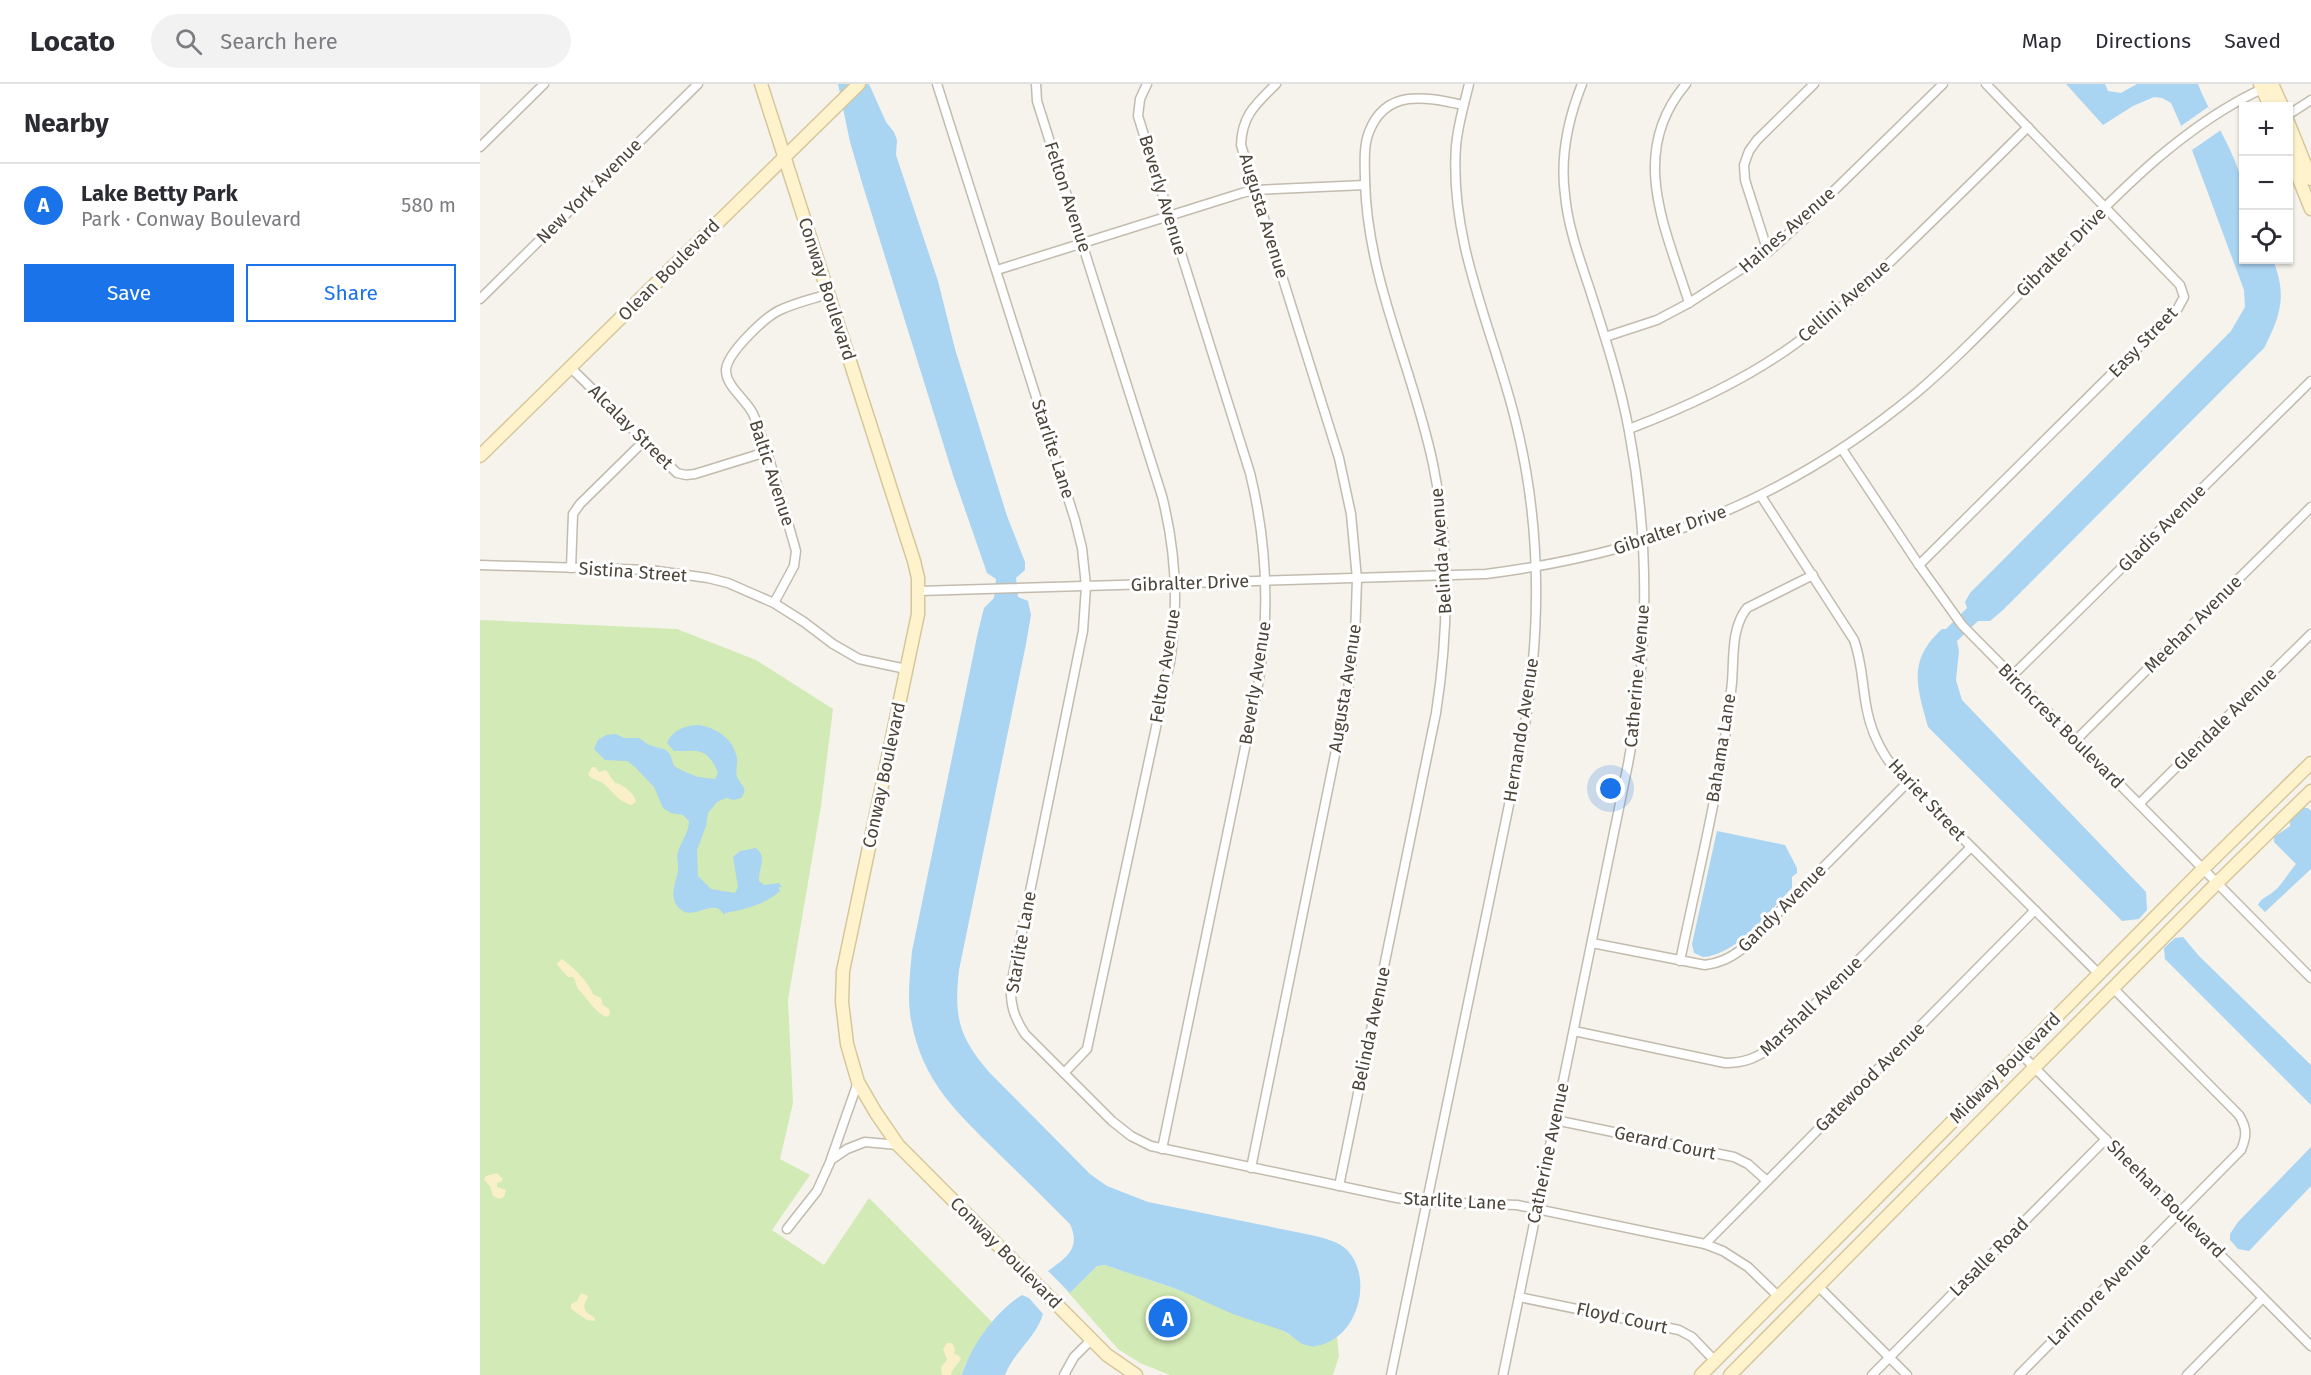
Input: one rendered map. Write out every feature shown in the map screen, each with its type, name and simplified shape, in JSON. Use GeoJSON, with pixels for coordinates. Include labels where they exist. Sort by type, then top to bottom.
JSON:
{"type":"FeatureCollection","features":[{"type":"Feature","properties":{"kind":"street"},"geometry":{"type":"LineString","coordinates":[[480,147],[544,84]]}},
{"type":"Feature","properties":{"kind":"street","name":"New York Avenue"},"geometry":{"type":"LineString","coordinates":[[480,299],[698,84]]}},
{"type":"Feature","properties":{"kind":"street","name":"Conway Boulevard"},"geometry":{"type":"LineString","coordinates":[[761,84],[915,561],[919,591],[918,614],[843,971],[844,1029],[858,1082],[898,1145],[1092,1340],[1115,1362],[1136,1375]]}},
{"type":"Feature","properties":{"kind":"street","name":"Olean Boulevard"},"geometry":{"type":"LineString","coordinates":[[480,456],[859,84]]}},
{"type":"Feature","properties":{"kind":"street","name":"Starlite Lane"},"geometry":{"type":"LineString","coordinates":[[937,84],[1075,520],[1082,548],[1086,586],[1081,646],[1010,994],[1015,1019],[1025,1034],[1122,1130],[1141,1142],[1162,1149],[1339,1186],[1428,1202],[1496,1203],[1537,1208],[1705,1244],[1723,1251],[1748,1267],[1779,1297]]}},
{"type":"Feature","properties":{"kind":"street","name":"Felton Avenue"},"geometry":{"type":"LineString","coordinates":[[1036,84],[1037,101],[1162,495],[1172,540],[1176,584],[1175,624],[1170,662],[1087,1049],[1064,1072]]}},
{"type":"Feature","properties":{"kind":"street","name":"Beverly Avenue"},"geometry":{"type":"LineString","coordinates":[[1147,84],[1140,99],[1138,116],[1250,473],[1261,528],[1267,581],[1265,632],[1259,680],[1162,1149]]}},
{"type":"Feature","properties":{"kind":"street","name":"Augusta Avenue"},"geometry":{"type":"LineString","coordinates":[[1251,1168],[1347,696],[1355,639],[1357,579],[1351,514],[1339,458],[1243,154],[1242,128],[1255,104],[1276,84]]}},
{"type":"Feature","properties":{"kind":"street","name":"Hernando Avenue"},"geometry":{"type":"LineString","coordinates":[[1391,1375],[1527,717],[1535,641],[1537,567],[1529,491],[1518,428],[1469,266],[1460,226],[1455,174],[1456,145],[1469,84]]}},
{"type":"Feature","properties":{"kind":"street","name":"Catherine Avenue"},"geometry":{"type":"LineString","coordinates":[[1503,1375],[1628,764],[1638,706],[1644,633],[1644,542],[1629,429],[1605,337],[1573,236],[1564,194],[1565,146],[1569,123],[1581,84]]}},
{"type":"Feature","properties":{"kind":"street"},"geometry":{"type":"LineString","coordinates":[[1686,84],[1664,120],[1655,154],[1654,173],[1657,201],[1689,303]]}},
{"type":"Feature","properties":{"kind":"street"},"geometry":{"type":"LineString","coordinates":[[1768,252],[1745,180],[1744,165],[1749,151],[1757,140],[1814,84]]}},
{"type":"Feature","properties":{"kind":"street","name":"Haines Avenue"},"geometry":{"type":"LineString","coordinates":[[1605,337],[1658,320],[1689,303],[1768,252],[1805,219],[1943,84]]}},
{"type":"Feature","properties":{"kind":"street","name":"Easy Street"},"geometry":{"type":"LineString","coordinates":[[1919,565],[2178,308],[2184,297],[2180,285],[1986,84]]}},
{"type":"Feature","properties":{"kind":"street"},"geometry":{"type":"LineString","coordinates":[[2266,85],[2269,102]]}},
{"type":"Feature","properties":{"kind":"street"},"geometry":{"type":"LineString","coordinates":[[2266,85],[2279,102]]}},
{"type":"Feature","properties":{"kind":"street","name":"Gibralter Drive"},"geometry":{"type":"LineString","coordinates":[[919,591],[1446,576],[1537,567],[1589,557],[1644,542],[1702,521],[1761,496],[1842,449],[1891,413],[1948,364],[2105,208],[2186,136],[2266,85]]}},
{"type":"Feature","properties":{"kind":"street","name":"Belinda Avenue"},"geometry":{"type":"LineString","coordinates":[[1339,1186],[1436,713],[1445,646],[1446,576],[1442,520],[1433,465],[1420,411],[1377,272],[1369,229],[1365,148],[1374,121],[1384,110],[1398,102],[1413,97],[1463,105]]}},
{"type":"Feature","properties":{"kind":"street"},"geometry":{"type":"LineString","coordinates":[[2293,112],[2311,100]]}},
{"type":"Feature","properties":{"kind":"street","name":"Cellini Avenue"},"geometry":{"type":"LineString","coordinates":[[1629,429],[1683,408],[1724,388],[1764,364],[1821,324],[1879,274],[2028,127]]}},
{"type":"Feature","properties":{"kind":"street"},"geometry":{"type":"LineString","coordinates":[[2293,132],[2311,179]]}},
{"type":"Feature","properties":{"kind":"street"},"geometry":{"type":"LineString","coordinates":[[2291,156],[2311,209]]}},
{"type":"Feature","properties":{"kind":"street"},"geometry":{"type":"LineString","coordinates":[[997,270],[1255,190],[1365,184]]}},
{"type":"Feature","properties":{"kind":"street","name":"Baltic Avenue"},"geometry":{"type":"LineString","coordinates":[[774,603],[794,566],[796,551],[753,413],[728,381],[726,371],[728,361],[734,352],[771,315],[782,309],[828,294]]}},
{"type":"Feature","properties":{"kind":"street","name":"Alcalay Street"},"geometry":{"type":"LineString","coordinates":[[570,367],[677,473],[686,475],[766,452]]}},
{"type":"Feature","properties":{"kind":"street","name":"Gladis Avenue"},"geometry":{"type":"LineString","coordinates":[[2012,676],[2311,381]]}},
{"type":"Feature","properties":{"kind":"street"},"geometry":{"type":"LineString","coordinates":[[571,568],[573,514],[580,504],[644,441]]}},
{"type":"Feature","properties":{"kind":"street","name":"Birchcrest Boulevard"},"geometry":{"type":"LineString","coordinates":[[1842,449],[1950,610],[1974,638],[2311,978]]}},
{"type":"Feature","properties":{"kind":"street","name":"Hariet Street"},"geometry":{"type":"LineString","coordinates":[[1761,496],[1854,640],[1862,664],[1866,704],[1873,731],[1888,760],[1907,783],[2099,974]]}},
{"type":"Feature","properties":{"kind":"street","name":"Meehan Avenue"},"geometry":{"type":"LineString","coordinates":[[2076,740],[2311,507]]}},
{"type":"Feature","properties":{"kind":"street","name":"Sistina Street"},"geometry":{"type":"LineString","coordinates":[[480,565],[650,570],[686,574],[728,583],[774,603],[833,644],[860,659],[906,669]]}},
{"type":"Feature","properties":{"kind":"street","name":"Bahama Lane"},"geometry":{"type":"LineString","coordinates":[[1680,961],[1723,750],[1730,702],[1735,631],[1740,617],[1747,608],[1813,575]]}},
{"type":"Feature","properties":{"kind":"street","name":"Glendale Avenue"},"geometry":{"type":"LineString","coordinates":[[2139,804],[2311,634]]}},
{"type":"Feature","properties":{"kind":"street","name":"Midway Boulevard"},"geometry":{"type":"LineString","coordinates":[[1701,1375],[2311,763]]}},
{"type":"Feature","properties":{"kind":"street","name":"Gandy Avenue"},"geometry":{"type":"LineString","coordinates":[[1592,943],[1705,965],[1719,963],[1731,957],[1742,949],[1907,783]]}},
{"type":"Feature","properties":{"kind":"street","name":"Midway Boulevard"},"geometry":{"type":"LineString","coordinates":[[1730,1375],[2217,883],[2310,795]]}},
{"type":"Feature","properties":{"kind":"street","name":"Marshall Avenue"},"geometry":{"type":"LineString","coordinates":[[1574,1031],[1725,1063],[1741,1063],[1757,1058],[1772,1047],[1971,847]]}},
{"type":"Feature","properties":{"kind":"street","name":"Gatewood Avenue"},"geometry":{"type":"LineString","coordinates":[[1705,1244],[2035,910]]}},
{"type":"Feature","properties":{"kind":"street"},"geometry":{"type":"LineString","coordinates":[[2113,988],[2239,1115],[2245,1126],[2246,1138],[2241,1150],[2180,1214]]}},
{"type":"Feature","properties":{"kind":"street","name":"Sheehan Boulevard"},"geometry":{"type":"LineString","coordinates":[[2020,1053],[2311,1346]]}},
{"type":"Feature","properties":{"kind":"street"},"geometry":{"type":"LineString","coordinates":[[787,1229],[817,1191],[831,1160],[858,1082]]}},
{"type":"Feature","properties":{"kind":"street","name":"Gerard Court"},"geometry":{"type":"LineString","coordinates":[[1555,1120],[1734,1157],[1748,1164],[1767,1181]]}},
{"type":"Feature","properties":{"kind":"street","name":"Lasalle Road"},"geometry":{"type":"LineString","coordinates":[[1872,1375],[2106,1139]]}},
{"type":"Feature","properties":{"kind":"street"},"geometry":{"type":"LineString","coordinates":[[831,1160],[847,1149],[865,1142],[898,1145]]}},
{"type":"Feature","properties":{"kind":"street","name":"Larimore Avenue"},"geometry":{"type":"LineString","coordinates":[[2019,1375],[2180,1214]]}},
{"type":"Feature","properties":{"kind":"street"},"geometry":{"type":"LineString","coordinates":[[1818,1286],[1907,1375]]}},
{"type":"Feature","properties":{"kind":"street","name":"Floyd Court"},"geometry":{"type":"LineString","coordinates":[[1519,1297],[1679,1330],[1692,1337],[1715,1361]]}},
{"type":"Feature","properties":{"kind":"street"},"geometry":{"type":"LineString","coordinates":[[2187,1375],[2264,1298]]}},
{"type":"Feature","properties":{"kind":"street"},"geometry":{"type":"LineString","coordinates":[[1064,1375],[1074,1357],[1092,1340]]}},
{"type":"Feature","properties":{"kind":"green space"},"geometry":{"type":"Polygon","coordinates":[[[480,620],[677,629],[756,660],[833,709],[821,806],[788,1000],[793,1103],[780,1159],[810,1175],[772,1230],[824,1265],[869,1198],[992,1322],[965,1364],[962,1375],[480,1375],[480,620]]]}},
{"type":"Feature","properties":{"kind":"green space"},"geometry":{"type":"Polygon","coordinates":[[[1105,1265],[1182,1291],[1232,1313],[1280,1329],[1307,1346],[1317,1346],[1337,1337],[1339,1356],[1333,1375],[1170,1375],[1140,1363],[1118,1349],[1060,1283],[1070,1293],[1097,1266],[1105,1265]]]}},
{"type":"Feature","properties":{"kind":"sand"},"geometry":{"type":"Polygon","coordinates":[[[592,767],[599,772],[606,770],[615,783],[622,785],[631,793],[636,802],[631,805],[623,802],[600,781],[591,778],[588,774],[592,767]]]}},
{"type":"Feature","properties":{"kind":"sand"},"geometry":{"type":"Polygon","coordinates":[[[562,959],[580,975],[593,994],[601,998],[603,1005],[609,1009],[610,1014],[607,1017],[599,1013],[578,989],[573,977],[568,977],[558,966],[557,963],[562,959]]]}},
{"type":"Feature","properties":{"kind":"sand"},"geometry":{"type":"Polygon","coordinates":[[[497,1173],[503,1179],[497,1183],[497,1187],[506,1190],[504,1197],[499,1199],[493,1196],[490,1186],[484,1180],[486,1176],[497,1173]]]}},
{"type":"Feature","properties":{"kind":"sand"},"geometry":{"type":"Polygon","coordinates":[[[581,1293],[588,1296],[584,1306],[586,1312],[595,1318],[595,1321],[587,1320],[571,1309],[571,1304],[577,1301],[581,1293]]]}},
{"type":"Feature","properties":{"kind":"sand"},"geometry":{"type":"Polygon","coordinates":[[[947,1343],[952,1343],[955,1349],[954,1354],[961,1359],[951,1375],[942,1375],[941,1367],[947,1360],[943,1349],[947,1343]]]}},
{"type":"Feature","properties":{"kind":"water"},"geometry":{"type":"Polygon","coordinates":[[[838,84],[869,84],[886,122],[894,132],[897,140],[896,155],[938,281],[955,349],[1007,516],[1025,562],[1025,570],[1016,578],[1018,597],[1028,601],[1031,615],[959,970],[957,1000],[960,1025],[971,1047],[989,1072],[1090,1174],[1107,1186],[1148,1202],[1331,1240],[1348,1251],[1356,1263],[1360,1277],[1357,1307],[1342,1333],[1330,1341],[1316,1346],[1305,1345],[1281,1330],[1233,1314],[1179,1290],[1105,1265],[1097,1266],[1070,1293],[1048,1271],[1066,1256],[1073,1246],[1073,1232],[1070,1224],[957,1111],[933,1080],[924,1062],[910,1012],[909,986],[912,951],[978,632],[984,608],[994,598],[996,579],[987,573],[953,475],[850,142],[838,84]]]}},
{"type":"Feature","properties":{"kind":"water"},"geometry":{"type":"Polygon","coordinates":[[[2066,84],[2105,84],[2108,91],[2121,93],[2137,84],[2198,84],[2239,172],[2239,264],[2274,264],[2281,295],[2275,325],[2264,348],[2003,610],[1990,621],[1978,621],[1957,641],[1959,651],[1956,680],[1962,700],[2146,892],[2147,910],[2139,919],[2122,921],[1928,727],[1918,687],[1919,664],[1924,652],[1942,629],[1946,629],[1967,608],[1965,602],[1970,593],[2231,331],[2245,307],[2244,290],[2192,150],[2171,103],[2154,97],[2133,106],[2103,125],[2066,84]]]}},
{"type":"Feature","properties":{"kind":"water"},"geometry":{"type":"Polygon","coordinates":[[[699,725],[717,731],[732,745],[737,758],[737,777],[744,787],[744,792],[741,798],[734,800],[726,798],[717,802],[708,813],[697,850],[698,876],[711,889],[735,893],[738,887],[733,857],[740,851],[756,848],[762,859],[759,881],[764,885],[779,883],[782,887],[779,887],[781,890],[775,895],[762,902],[724,915],[715,908],[686,912],[676,904],[673,895],[678,870],[677,854],[689,821],[683,815],[671,813],[663,808],[654,787],[635,767],[627,761],[605,760],[594,749],[598,740],[606,735],[616,734],[624,738],[639,738],[649,745],[666,750],[674,766],[683,771],[698,777],[715,779],[717,771],[711,759],[702,752],[674,751],[667,743],[669,738],[680,729],[699,725]]]}},
{"type":"Feature","properties":{"kind":"water"},"geometry":{"type":"Polygon","coordinates":[[[2302,808],[2308,808],[2311,811],[2311,869],[2265,912],[2258,905],[2276,889],[2296,864],[2274,842],[2274,837],[2290,826],[2290,820],[2302,808]]]}},
{"type":"Feature","properties":{"kind":"water"},"geometry":{"type":"Polygon","coordinates":[[[1717,831],[1785,845],[1797,868],[1797,873],[1792,877],[1792,888],[1752,930],[1728,949],[1703,957],[1694,953],[1692,944],[1717,831]]]}},
{"type":"Feature","properties":{"kind":"water"},"geometry":{"type":"Polygon","coordinates":[[[2183,937],[2199,956],[2311,1065],[2311,1105],[2165,959],[2164,948],[2175,938],[2183,937]]]}},
{"type":"Feature","properties":{"kind":"water"},"geometry":{"type":"Polygon","coordinates":[[[2311,1147],[2311,1186],[2249,1251],[2238,1249],[2230,1240],[2230,1234],[2238,1222],[2311,1147]]]}},
{"type":"Feature","properties":{"kind":"water"},"geometry":{"type":"Polygon","coordinates":[[[1022,1295],[1029,1298],[1043,1314],[1036,1330],[1014,1358],[1005,1375],[962,1375],[971,1353],[986,1330],[1003,1310],[1022,1295]]]}},
{"type":"Feature","properties":{"kind":"pier"},"geometry":{"type":"Polygon","coordinates":[[[2208,107],[2221,130],[2192,150],[2181,126],[2208,107]]]}},
{"type":"Feature","properties":{"kind":"place","name":"Lake Betty Park"},"geometry":{"type":"Point","coordinates":[1168,1318]}}]}
